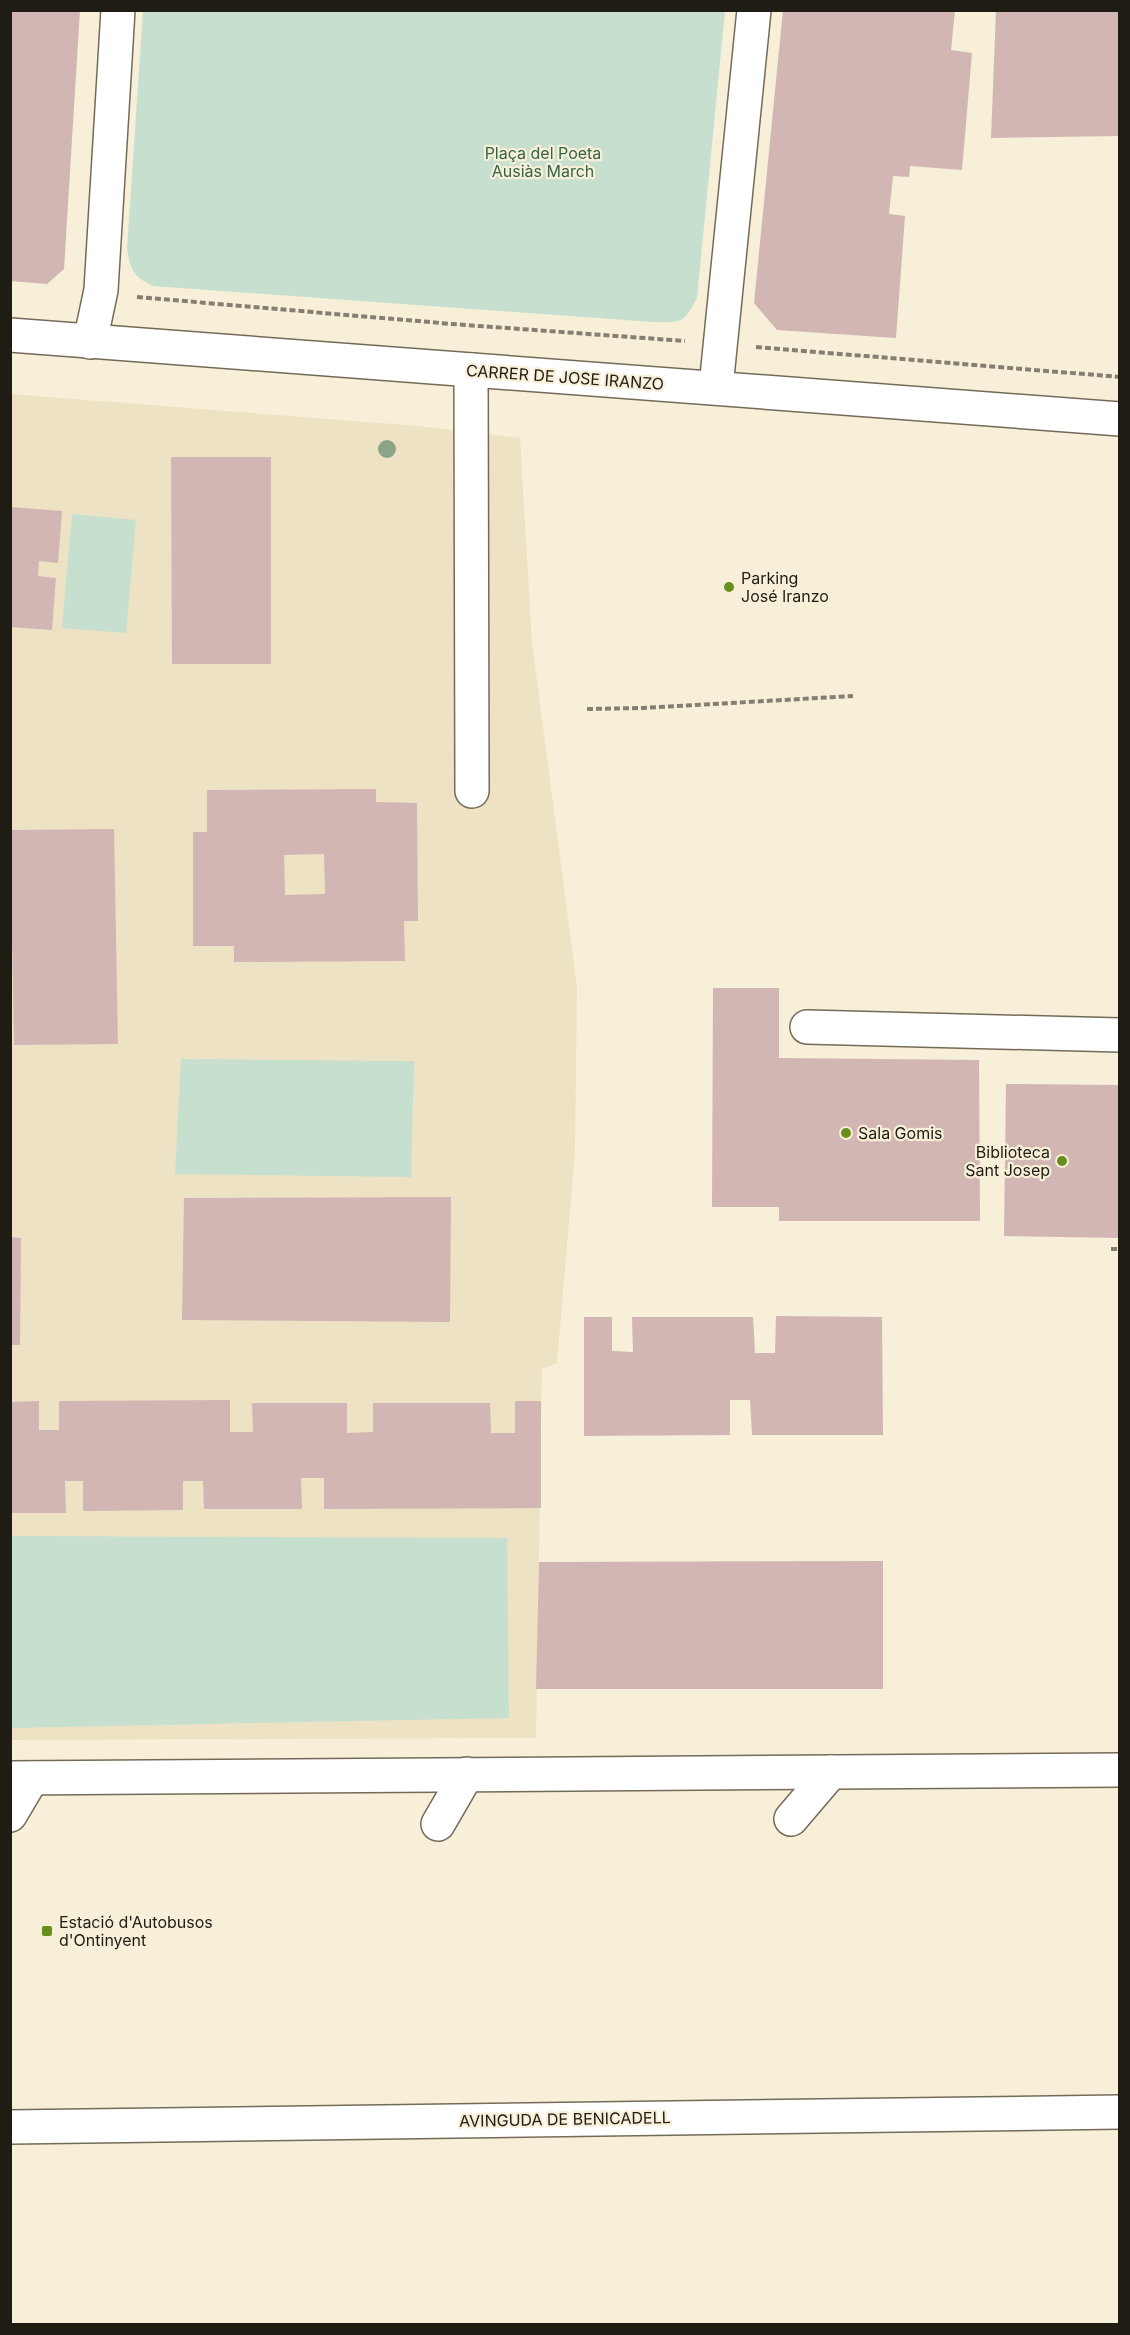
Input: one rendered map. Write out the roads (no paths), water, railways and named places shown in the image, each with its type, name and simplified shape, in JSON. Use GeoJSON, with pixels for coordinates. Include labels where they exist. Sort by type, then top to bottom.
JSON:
{"type":"FeatureCollection","features":[{"type":"Feature","properties":{"kind":"street"},"geometry":{"type":"LineString","coordinates":[[90,342],[101,290],[118,10]]}},
{"type":"Feature","properties":{"kind":"street"},"geometry":{"type":"LineString","coordinates":[[716,387],[754,10]]}},
{"type":"Feature","properties":{"kind":"street","name":"CARRER DE JOSE IRANZO"},"geometry":{"type":"LineString","coordinates":[[10,336],[716,387],[1119,419]]}},
{"type":"Feature","properties":{"kind":"street"},"geometry":{"type":"LineString","coordinates":[[471,370],[472,791]]}},
{"type":"Feature","properties":{"kind":"street"},"geometry":{"type":"LineString","coordinates":[[807,1027],[1119,1035]]}},
{"type":"Feature","properties":{"kind":"street"},"geometry":{"type":"LineString","coordinates":[[10,1815],[21,1778],[1119,1770]]}},
{"type":"Feature","properties":{"kind":"street"},"geometry":{"type":"LineString","coordinates":[[791,1819],[831,1772]]}},
{"type":"Feature","properties":{"kind":"street"},"geometry":{"type":"LineString","coordinates":[[438,1824],[467,1774]]}},
{"type":"Feature","properties":{"kind":"street","name":"AVINGUDA DE BENICADELL"},"geometry":{"type":"LineString","coordinates":[[10,2127],[1119,2112]]}},
{"type":"Feature","properties":{"kind":"place","name":"Parking José Iranzo"},"geometry":{"type":"Point","coordinates":[729,587]}},
{"type":"Feature","properties":{"kind":"place","name":"Sala Gomis"},"geometry":{"type":"Point","coordinates":[846,1133]}},
{"type":"Feature","properties":{"kind":"place","name":"Biblioteca Sant Josep"},"geometry":{"type":"Point","coordinates":[1062,1161]}},
{"type":"Feature","properties":{"kind":"place","name":"Estació d'Autobusos d'Ontinyent"},"geometry":{"type":"Point","coordinates":[47,1931]}},
{"type":"Feature","properties":{"kind":"park label","name":"Plaça del Poeta Ausiàs March"},"geometry":{"type":"Point","coordinates":[543,162]}}]}
